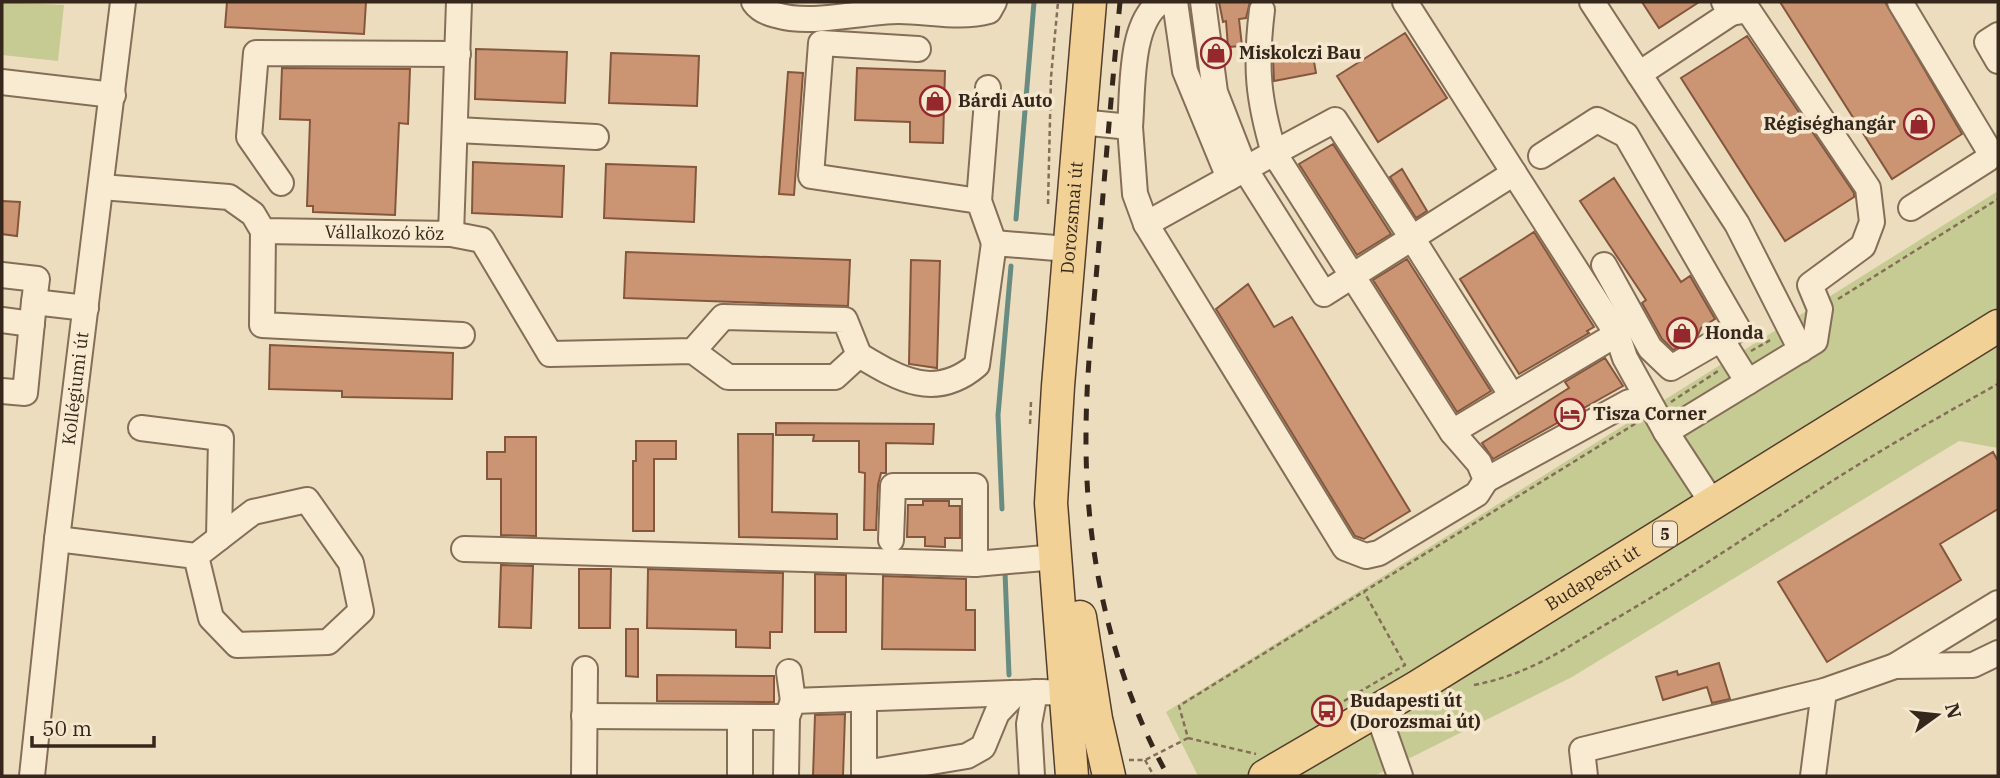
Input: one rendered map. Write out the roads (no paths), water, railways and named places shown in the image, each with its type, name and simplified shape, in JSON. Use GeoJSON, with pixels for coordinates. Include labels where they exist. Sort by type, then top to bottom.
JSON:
{"type":"FeatureCollection","features":[{"type":"Feature","properties":{"kind":"main road","name":"Dorozsmai út"},"geometry":{"type":"LineString","coordinates":[[1072,776],[1039,693],[1056,558],[1051,503],[1055,432],[1090,2]]}},
{"type":"Feature","properties":{"kind":"main road","name":"Budapesti út"},"geometry":{"type":"LineString","coordinates":[[1265,766],[1328,726],[1377,711],[1996,328]]}},
{"type":"Feature","properties":{"kind":"main road","name":"Dorozsmai út"},"geometry":{"type":"LineString","coordinates":[[1055,432],[1096,719],[1115,768]]}},
{"type":"Feature","properties":{"kind":"main road","name":"Budapesti út"},"geometry":{"type":"LineString","coordinates":[[1293,776],[1328,726]]}},
{"type":"Feature","properties":{"kind":"street","name":"Kollégiumi út"},"geometry":{"type":"LineString","coordinates":[[32,776],[57,539],[123,2]]}},
{"type":"Feature","properties":{"kind":"street","name":"Vállalkozó köz"},"geometry":{"type":"LineString","coordinates":[[263,231],[451,234],[457,130],[459,2]]}},
{"type":"Feature","properties":{"kind":"street"},"geometry":{"type":"LineString","coordinates":[[754,2],[758,8],[778,16],[836,18],[855,13],[900,11],[976,14],[989,11],[994,2]]}},
{"type":"Feature","properties":{"kind":"street"},"geometry":{"type":"LineString","coordinates":[[1161,2],[1151,8],[1138,35],[1130,127],[1135,194],[1146,224],[1345,548],[1366,556],[1379,553],[1477,494],[1486,480],[1629,402]]}},
{"type":"Feature","properties":{"kind":"street"},"geometry":{"type":"LineString","coordinates":[[1175,2],[1185,71],[1237,173],[1324,294],[1514,173]]}},
{"type":"Feature","properties":{"kind":"street"},"geometry":{"type":"LineString","coordinates":[[1203,2],[1215,92],[1237,173]]}},
{"type":"Feature","properties":{"kind":"street"},"geometry":{"type":"LineString","coordinates":[[1405,2],[1617,334],[1625,358],[1660,423],[1713,504]]}},
{"type":"Feature","properties":{"kind":"street"},"geometry":{"type":"LineString","coordinates":[[1592,2],[1737,224],[1801,350]]}},
{"type":"Feature","properties":{"kind":"street"},"geometry":{"type":"LineString","coordinates":[[1900,2],[1990,152],[1988,159],[1911,208]]}},
{"type":"Feature","properties":{"kind":"street"},"geometry":{"type":"LineString","coordinates":[[1639,74],[1727,7],[1748,10],[1868,188],[1872,222],[1863,246],[1810,285],[1821,309],[1815,341],[1748,382],[1660,423]]}},
{"type":"Feature","properties":{"kind":"street"},"geometry":{"type":"LineString","coordinates":[[1262,10],[1256,60],[1261,110],[1274,153],[1452,432],[1479,463],[1486,480]]}},
{"type":"Feature","properties":{"kind":"street"},"geometry":{"type":"LineString","coordinates":[[1998,35],[1987,42],[1998,61]]}},
{"type":"Feature","properties":{"kind":"street"},"geometry":{"type":"LineString","coordinates":[[918,49],[821,43],[811,176],[979,201]]}},
{"type":"Feature","properties":{"kind":"street"},"geometry":{"type":"LineString","coordinates":[[281,183],[249,137],[256,53],[458,54]]}},
{"type":"Feature","properties":{"kind":"street"},"geometry":{"type":"LineString","coordinates":[[2,82],[113,95]]}},
{"type":"Feature","properties":{"kind":"street"},"geometry":{"type":"LineString","coordinates":[[693,351],[723,317],[845,320],[859,355],[901,380],[936,385],[964,376],[977,365],[994,243],[979,201],[988,88]]}},
{"type":"Feature","properties":{"kind":"street"},"geometry":{"type":"LineString","coordinates":[[1146,224],[1335,120],[1512,396]]}},
{"type":"Feature","properties":{"kind":"street"},"geometry":{"type":"LineString","coordinates":[[1541,156],[1597,120],[1626,135],[1738,329],[1671,368],[1650,348],[1604,265]]}},
{"type":"Feature","properties":{"kind":"street"},"geometry":{"type":"LineString","coordinates":[[1080,122],[1130,127]]}},
{"type":"Feature","properties":{"kind":"street"},"geometry":{"type":"LineString","coordinates":[[457,130],[597,137]]}},
{"type":"Feature","properties":{"kind":"street"},"geometry":{"type":"LineString","coordinates":[[101,187],[229,197],[253,214],[263,231],[262,325],[462,335]]}},
{"type":"Feature","properties":{"kind":"street"},"geometry":{"type":"LineString","coordinates":[[451,234],[482,240],[550,354],[693,351],[728,377],[835,377],[859,355]]}},
{"type":"Feature","properties":{"kind":"street"},"geometry":{"type":"LineString","coordinates":[[994,243],[1068,249]]}},
{"type":"Feature","properties":{"kind":"street"},"geometry":{"type":"LineString","coordinates":[[2,275],[37,279],[25,393],[2,391]]}},
{"type":"Feature","properties":{"kind":"street"},"geometry":{"type":"LineString","coordinates":[[2,320],[33,313],[86,308]]}},
{"type":"Feature","properties":{"kind":"street"},"geometry":{"type":"LineString","coordinates":[[1452,432],[1617,334]]}},
{"type":"Feature","properties":{"kind":"street"},"geometry":{"type":"LineString","coordinates":[[1721,339],[1748,382]]}},
{"type":"Feature","properties":{"kind":"street"},"geometry":{"type":"LineString","coordinates":[[141,428],[221,438],[219,538]]}},
{"type":"Feature","properties":{"kind":"street"},"geometry":{"type":"LineString","coordinates":[[891,540],[892,486],[975,486],[975,564]]}},
{"type":"Feature","properties":{"kind":"street"},"geometry":{"type":"LineString","coordinates":[[57,539],[196,556],[253,512],[307,500],[351,564],[361,611],[328,642],[237,645],[211,618],[196,556]]}},
{"type":"Feature","properties":{"kind":"street"},"geometry":{"type":"LineString","coordinates":[[464,549],[975,564],[1056,558]]}},
{"type":"Feature","properties":{"kind":"street"},"geometry":{"type":"LineString","coordinates":[[1585,776],[1582,750],[1824,691],[1895,666],[1998,603]]}},
{"type":"Feature","properties":{"kind":"street"},"geometry":{"type":"LineString","coordinates":[[1895,666],[1973,665],[1998,653]]}},
{"type":"Feature","properties":{"kind":"street"},"geometry":{"type":"LineString","coordinates":[[584,776],[585,669]]}},
{"type":"Feature","properties":{"kind":"street"},"geometry":{"type":"LineString","coordinates":[[786,776],[789,672]]}},
{"type":"Feature","properties":{"kind":"street"},"geometry":{"type":"LineString","coordinates":[[1813,776],[1824,691]]}},
{"type":"Feature","properties":{"kind":"street"},"geometry":{"type":"LineString","coordinates":[[584,716],[740,716],[864,700],[1039,693],[1096,719]]}},
{"type":"Feature","properties":{"kind":"street"},"geometry":{"type":"LineString","coordinates":[[864,700],[864,775],[967,756],[983,747],[997,713],[1039,693]]}},
{"type":"Feature","properties":{"kind":"street"},"geometry":{"type":"LineString","coordinates":[[1032,776],[1029,724],[1039,693]]}},
{"type":"Feature","properties":{"kind":"street"},"geometry":{"type":"LineString","coordinates":[[1377,711],[1400,776]]}},
{"type":"Feature","properties":{"kind":"street"},"geometry":{"type":"LineString","coordinates":[[740,716],[740,776]]}},
{"type":"Feature","properties":{"kind":"waterway"},"geometry":{"type":"LineString","coordinates":[[1016,219],[1034,2]]}},
{"type":"Feature","properties":{"kind":"waterway"},"geometry":{"type":"LineString","coordinates":[[1002,509],[998,415],[1011,266]]}},
{"type":"Feature","properties":{"kind":"waterway"},"geometry":{"type":"LineString","coordinates":[[1005,572],[1009,675]]}},
{"type":"Feature","properties":{"kind":"railway"},"geometry":{"type":"LineString","coordinates":[[1120,2],[1088,368],[1087,479],[1090,523],[1105,611],[1131,696],[1168,776]]}},
{"type":"Feature","properties":{"kind":"place","name":"Miskolczi Bau"},"geometry":{"type":"Point","coordinates":[1216,53]}},
{"type":"Feature","properties":{"kind":"place","name":"Bárdi Auto"},"geometry":{"type":"Point","coordinates":[935,101]}},
{"type":"Feature","properties":{"kind":"place","name":"Régiséghangár"},"geometry":{"type":"Point","coordinates":[1919,124]}},
{"type":"Feature","properties":{"kind":"place","name":"Honda"},"geometry":{"type":"Point","coordinates":[1682,333]}},
{"type":"Feature","properties":{"kind":"place","name":"Tisza Corner"},"geometry":{"type":"Point","coordinates":[1570,414]}},
{"type":"Feature","properties":{"kind":"place","name":"Budapesti út (Dorozsmai út)"},"geometry":{"type":"Point","coordinates":[1327,711]}}]}
